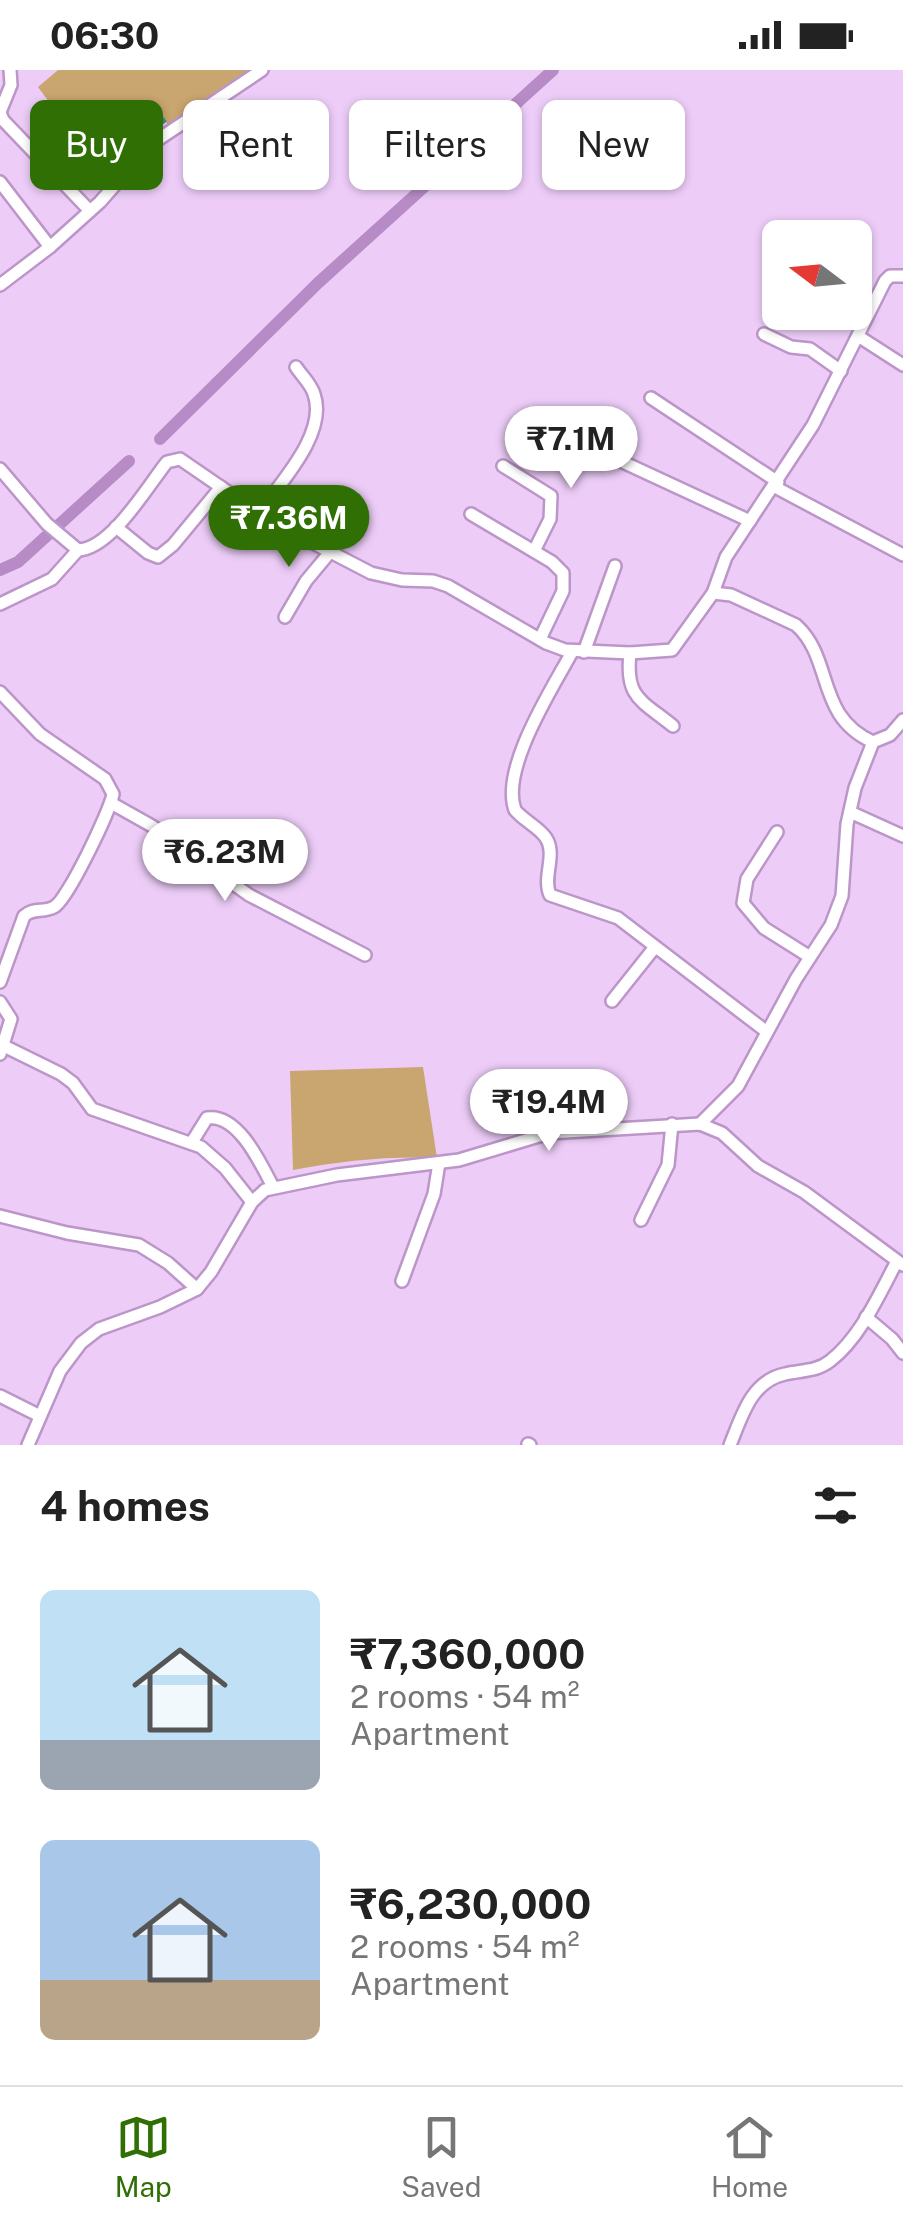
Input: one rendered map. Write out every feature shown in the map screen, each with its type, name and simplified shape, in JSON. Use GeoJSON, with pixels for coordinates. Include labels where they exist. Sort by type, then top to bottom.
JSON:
{"type":"FeatureCollection","features":[{"type":"Feature","properties":{"kind":"street"},"geometry":{"type":"LineString","coordinates":[[10,70],[11,85],[0,112],[3,120],[90,211]]}},
{"type":"Feature","properties":{"kind":"street"},"geometry":{"type":"LineString","coordinates":[[0,285],[90,211],[150,145],[262,70]]}},
{"type":"Feature","properties":{"kind":"street"},"geometry":{"type":"LineString","coordinates":[[0,182],[50,247]]}},
{"type":"Feature","properties":{"kind":"street"},"geometry":{"type":"LineString","coordinates":[[0,469],[73,547],[94,547],[173,459],[188,462],[259,513],[371,574],[448,586],[540,640],[578,652],[672,650],[713,593],[726,557],[813,425],[885,280],[903,276]]}},
{"type":"Feature","properties":{"kind":"street"},"geometry":{"type":"LineString","coordinates":[[764,334],[791,347],[810,349],[840,371]]}},
{"type":"Feature","properties":{"kind":"street"},"geometry":{"type":"LineString","coordinates":[[858,336],[903,365]]}},
{"type":"Feature","properties":{"kind":"street"},"geometry":{"type":"LineString","coordinates":[[259,513],[311,438],[318,419],[313,391],[296,367]]}},
{"type":"Feature","properties":{"kind":"street"},"geometry":{"type":"LineString","coordinates":[[651,398],[776,485],[903,554]]}},
{"type":"Feature","properties":{"kind":"street"},"geometry":{"type":"LineString","coordinates":[[612,457],[750,521]]}},
{"type":"Feature","properties":{"kind":"street"},"geometry":{"type":"LineString","coordinates":[[503,466],[551,496],[550,519],[534,551]]}},
{"type":"Feature","properties":{"kind":"street"},"geometry":{"type":"LineString","coordinates":[[116,526],[158,557],[173,545],[221,487]]}},
{"type":"Feature","properties":{"kind":"street"},"geometry":{"type":"LineString","coordinates":[[470,514],[552,562],[566,579],[540,640]]}},
{"type":"Feature","properties":{"kind":"street"},"geometry":{"type":"LineString","coordinates":[[0,604],[52,579],[73,547]]}},
{"type":"Feature","properties":{"kind":"street"},"geometry":{"type":"LineString","coordinates":[[285,617],[306,581],[331,551]]}},
{"type":"Feature","properties":{"kind":"street"},"geometry":{"type":"LineString","coordinates":[[615,566],[578,652],[521,756],[512,788],[513,806],[549,844],[546,882],[550,895],[609,914],[767,1032]]}},
{"type":"Feature","properties":{"kind":"street"},"geometry":{"type":"LineString","coordinates":[[713,593],[730,595],[796,624],[818,658],[827,694],[838,714],[873,742]]}},
{"type":"Feature","properties":{"kind":"street"},"geometry":{"type":"LineString","coordinates":[[630,653],[631,689],[673,726]]}},
{"type":"Feature","properties":{"kind":"street"},"geometry":{"type":"LineString","coordinates":[[0,692],[40,734],[105,778],[113,794],[58,906],[30,910],[24,916],[0,982]]}},
{"type":"Feature","properties":{"kind":"street"},"geometry":{"type":"LineString","coordinates":[[700,1124],[738,1086],[810,957],[832,926],[842,896],[855,788],[873,742],[890,735],[903,720]]}},
{"type":"Feature","properties":{"kind":"street"},"geometry":{"type":"LineString","coordinates":[[111,803],[152,826],[248,895],[366,955]]}},
{"type":"Feature","properties":{"kind":"street"},"geometry":{"type":"LineString","coordinates":[[850,812],[903,836]]}},
{"type":"Feature","properties":{"kind":"street"},"geometry":{"type":"LineString","coordinates":[[777,832],[747,878],[743,903],[764,928],[810,957]]}},
{"type":"Feature","properties":{"kind":"street"},"geometry":{"type":"LineString","coordinates":[[612,1001],[655,947]]}},
{"type":"Feature","properties":{"kind":"street"},"geometry":{"type":"LineString","coordinates":[[0,1002],[11,1019],[2,1050],[61,1074],[92,1108],[192,1142],[225,1168],[252,1202]]}},
{"type":"Feature","properties":{"kind":"street"},"geometry":{"type":"LineString","coordinates":[[192,1142],[207,1118],[218,1118],[241,1136],[274,1187]]}},
{"type":"Feature","properties":{"kind":"street"},"geometry":{"type":"LineString","coordinates":[[641,1220],[668,1165],[672,1124]]}},
{"type":"Feature","properties":{"kind":"street"},"geometry":{"type":"LineString","coordinates":[[28,1445],[60,1371],[81,1342],[98,1329],[160,1307],[196,1289],[211,1272],[252,1202],[274,1187],[405,1164],[459,1160],[549,1133],[700,1124],[722,1133],[758,1166],[804,1192],[899,1264],[866,1316],[826,1364],[810,1371],[782,1374],[757,1388],[730,1445]]}},
{"type":"Feature","properties":{"kind":"street"},"geometry":{"type":"LineString","coordinates":[[402,1280],[434,1194],[440,1163]]}},
{"type":"Feature","properties":{"kind":"street"},"geometry":{"type":"LineString","coordinates":[[0,1216],[138,1246],[168,1263],[196,1289]]}},
{"type":"Feature","properties":{"kind":"street"},"geometry":{"type":"LineString","coordinates":[[866,1316],[903,1353]]}},
{"type":"Feature","properties":{"kind":"street"},"geometry":{"type":"LineString","coordinates":[[0,1396],[40,1416]]}},
{"type":"Feature","properties":{"kind":"shaded area"},"geometry":{"type":"Polygon","coordinates":[[[58,70],[263,70],[218,100],[183,100],[183,123],[172,130],[163,118],[163,100],[48,100],[38,87],[58,70]]]}},
{"type":"Feature","properties":{"kind":"shaded area"},"geometry":{"type":"Polygon","coordinates":[[[423,1067],[437,1158],[365,1160],[293,1170],[290,1071],[423,1067]]]}},
{"type":"Feature","properties":{"kind":"waterway"},"geometry":{"type":"LineString","coordinates":[[160,439],[318,283],[553,70]]}},
{"type":"Feature","properties":{"kind":"waterway"},"geometry":{"type":"LineString","coordinates":[[0,570],[18,562],[129,461]]}}]}
